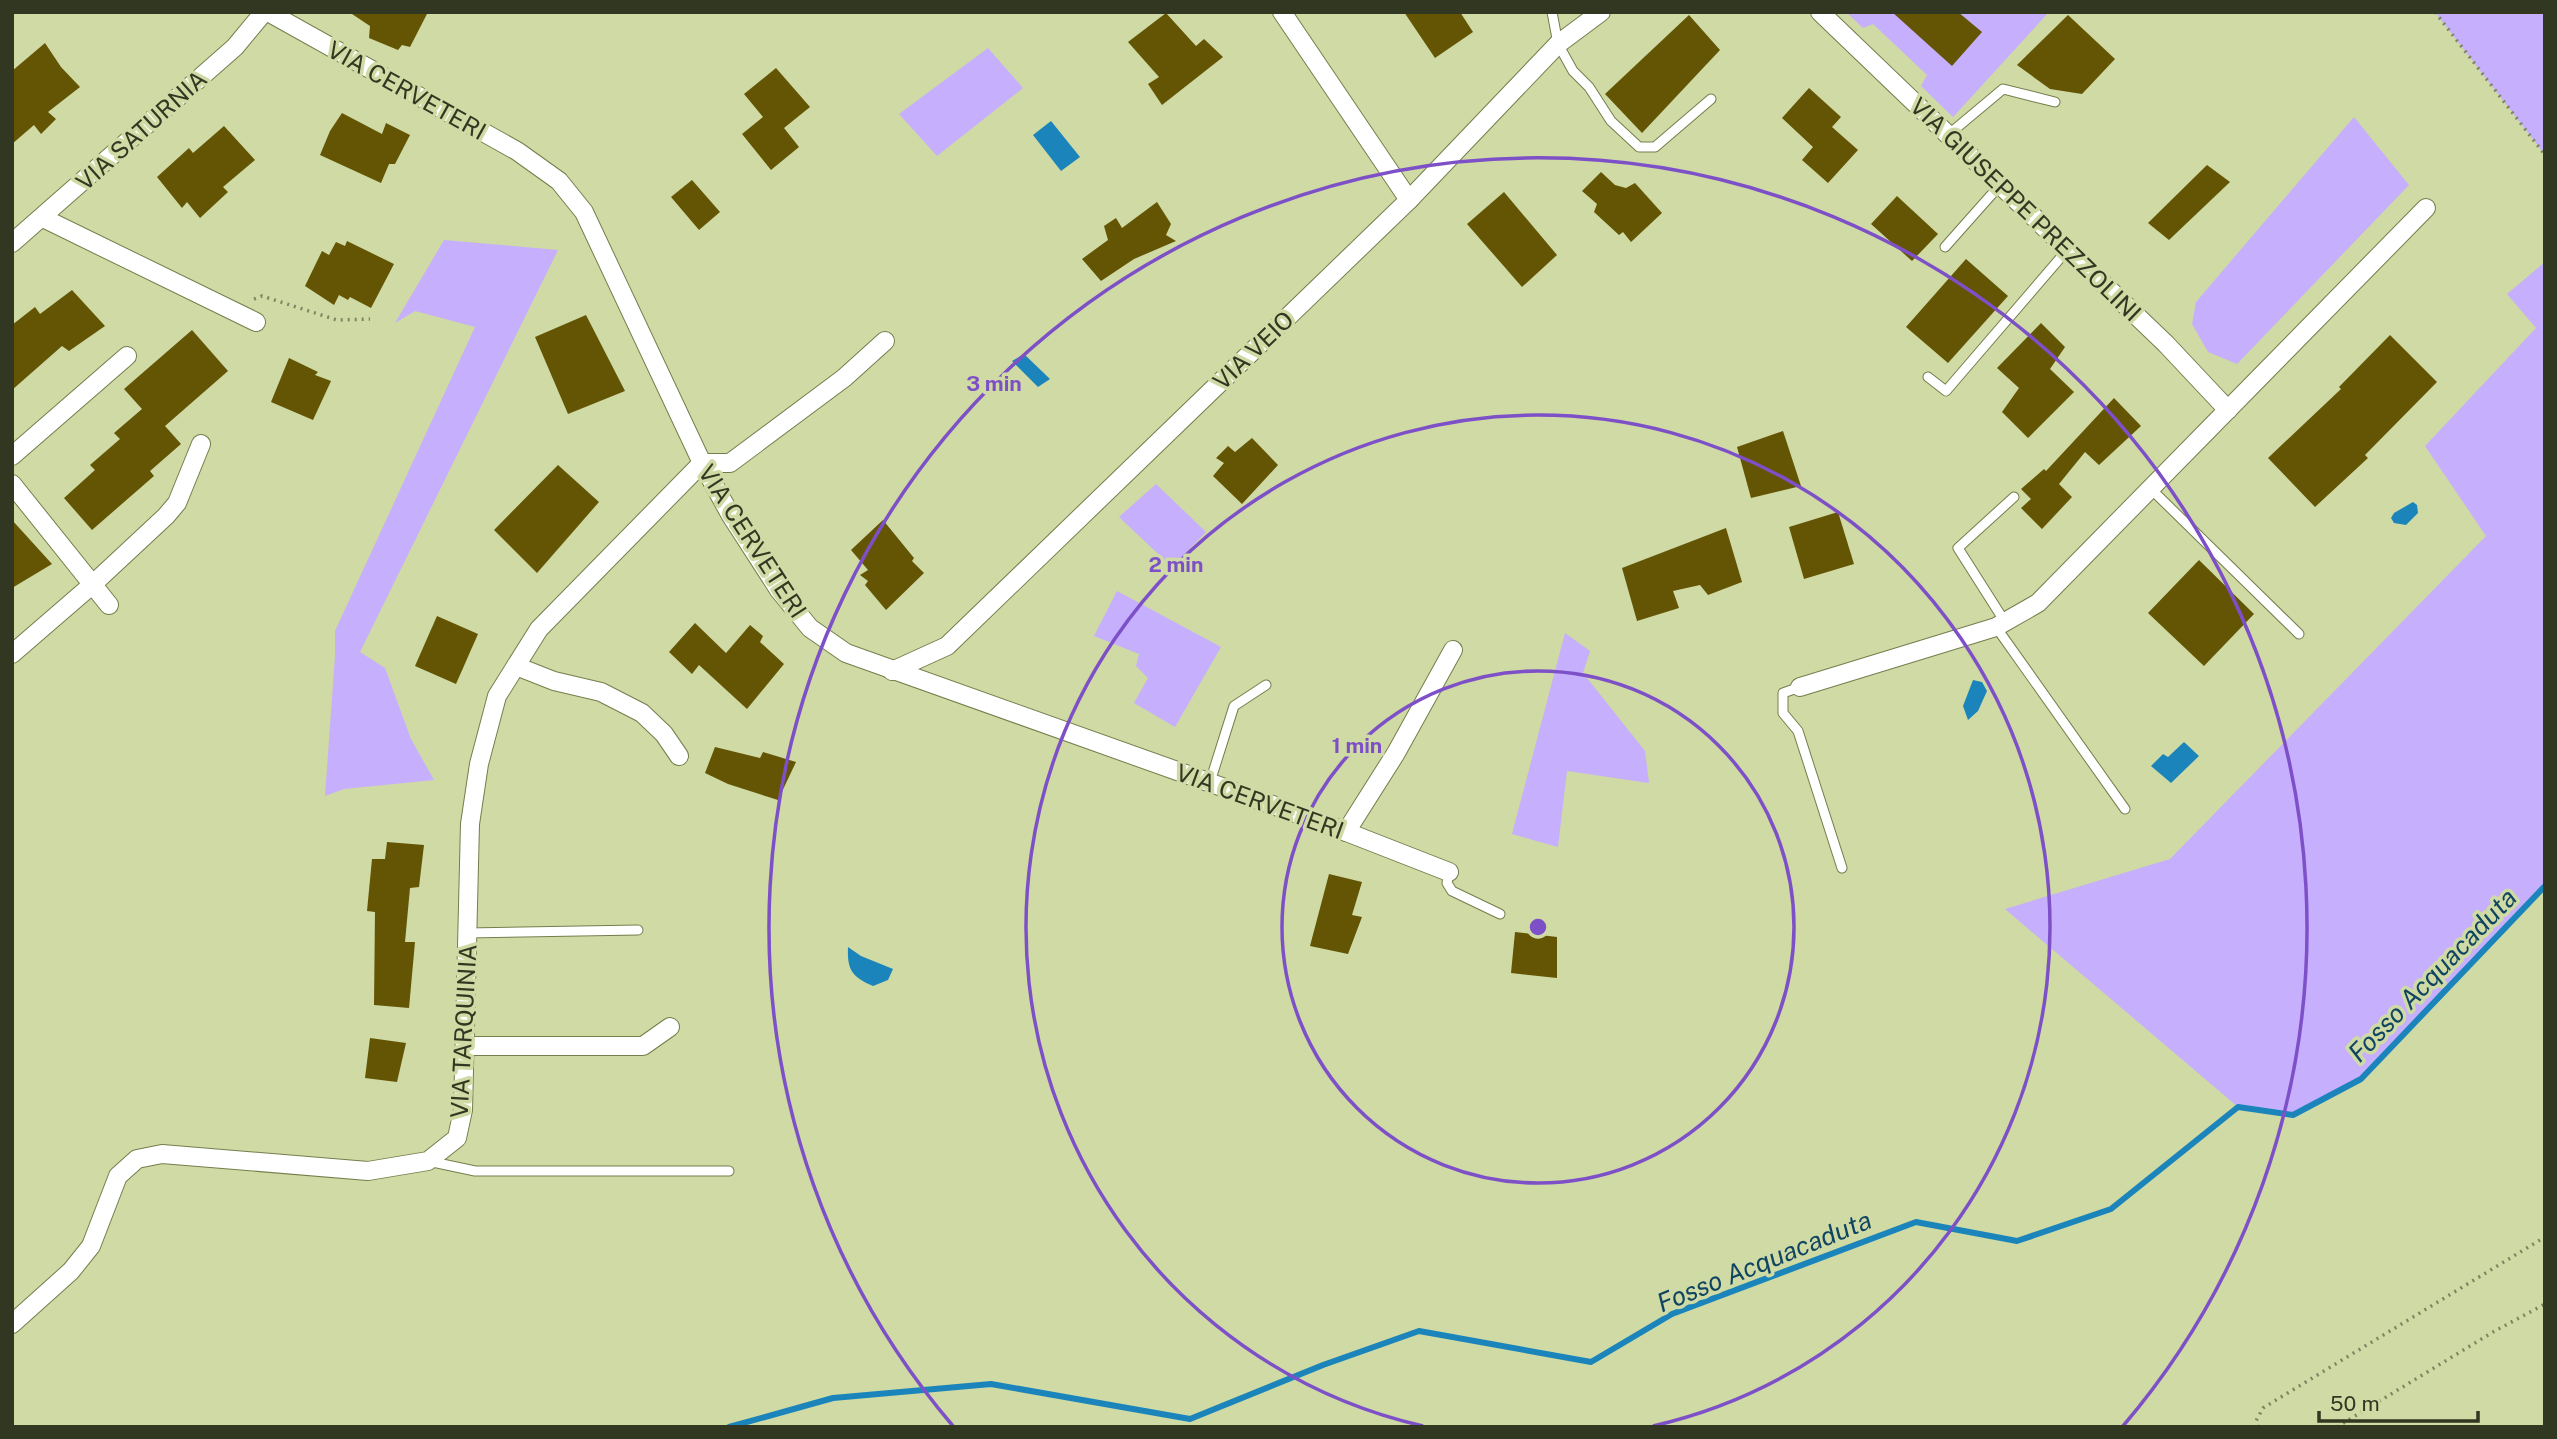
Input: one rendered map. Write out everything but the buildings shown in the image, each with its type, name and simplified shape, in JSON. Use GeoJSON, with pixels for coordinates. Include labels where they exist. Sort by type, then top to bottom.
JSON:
{"type":"FeatureCollection","features":[{"type":"Feature","properties":{"kind":"street","name":"VIA SATURNIA"},"geometry":{"type":"LineString","coordinates":[[12,243],[235,47],[266,12]]}},
{"type":"Feature","properties":{"kind":"street","name":"VIA CERVETERI"},"geometry":{"type":"LineString","coordinates":[[266,12],[517,152],[559,181],[584,212],[702,463],[730,514],[779,590],[810,628],[846,653],[892,671],[1210,782],[1449,872]]}},
{"type":"Feature","properties":{"kind":"street"},"geometry":{"type":"LineString","coordinates":[[1282,12],[1409,200]]}},
{"type":"Feature","properties":{"kind":"street","name":"VIA VEIO"},"geometry":{"type":"LineString","coordinates":[[892,671],[947,646],[1409,200],[1558,44],[1601,12]]}},
{"type":"Feature","properties":{"kind":"street","name":"VIA GIUSEPPE PREZZOLINI"},"geometry":{"type":"LineString","coordinates":[[1820,12],[2166,344],[2228,410]]}},
{"type":"Feature","properties":{"kind":"street"},"geometry":{"type":"LineString","coordinates":[[1800,687],[2000,625],[2038,603],[2426,208]]}},
{"type":"Feature","properties":{"kind":"street"},"geometry":{"type":"LineString","coordinates":[[43,218],[256,321]]}},
{"type":"Feature","properties":{"kind":"street"},"geometry":{"type":"LineString","coordinates":[[702,463],[730,463],[844,378],[885,341]]}},
{"type":"Feature","properties":{"kind":"street"},"geometry":{"type":"LineString","coordinates":[[12,456],[127,356]]}},
{"type":"Feature","properties":{"kind":"street"},"geometry":{"type":"LineString","coordinates":[[12,654],[166,516],[177,503],[201,444]]}},
{"type":"Feature","properties":{"kind":"street","name":"VIA TARQUINIA"},"geometry":{"type":"LineString","coordinates":[[12,1324],[71,1271],[91,1246],[118,1176],[137,1159],[162,1154],[368,1171],[428,1161],[457,1138],[463,1110],[470,824],[479,764],[498,696],[539,629],[702,463]]}},
{"type":"Feature","properties":{"kind":"street"},"geometry":{"type":"LineString","coordinates":[[12,484],[109,605]]}},
{"type":"Feature","properties":{"kind":"street"},"geometry":{"type":"LineString","coordinates":[[1346,832],[1396,753],[1453,650]]}},
{"type":"Feature","properties":{"kind":"street"},"geometry":{"type":"LineString","coordinates":[[516,666],[554,681],[601,692],[642,713],[664,734],[679,756]]}},
{"type":"Feature","properties":{"kind":"street"},"geometry":{"type":"LineString","coordinates":[[465,1046],[643,1046],[670,1027]]}},
{"type":"Feature","properties":{"kind":"lane"},"geometry":{"type":"LineString","coordinates":[[1552,12],[1558,44],[1573,71],[1589,87],[1611,121],[1639,146],[1655,146],[1711,99]]}},
{"type":"Feature","properties":{"kind":"lane"},"geometry":{"type":"LineString","coordinates":[[1948,135],[2003,89],[2055,102]]}},
{"type":"Feature","properties":{"kind":"lane"},"geometry":{"type":"LineString","coordinates":[[1945,247],[2000,185]]}},
{"type":"Feature","properties":{"kind":"lane"},"geometry":{"type":"LineString","coordinates":[[1928,377],[1946,391],[2068,249]]}},
{"type":"Feature","properties":{"kind":"lane"},"geometry":{"type":"LineString","coordinates":[[2151,489],[2300,634]]}},
{"type":"Feature","properties":{"kind":"lane"},"geometry":{"type":"LineString","coordinates":[[2014,496],[1958,548],[2000,625],[2125,808]]}},
{"type":"Feature","properties":{"kind":"lane"},"geometry":{"type":"LineString","coordinates":[[1210,782],[1234,706],[1266,685]]}},
{"type":"Feature","properties":{"kind":"lane"},"geometry":{"type":"LineString","coordinates":[[1800,687],[1783,693],[1783,713],[1798,731],[1842,868]]}},
{"type":"Feature","properties":{"kind":"lane"},"geometry":{"type":"LineString","coordinates":[[1449,872],[1447,883],[1452,891],[1500,914]]}},
{"type":"Feature","properties":{"kind":"lane"},"geometry":{"type":"LineString","coordinates":[[467,933],[638,930]]}},
{"type":"Feature","properties":{"kind":"lane"},"geometry":{"type":"LineString","coordinates":[[428,1161],[475,1171],[729,1171]]}},
{"type":"Feature","properties":{"kind":"path"},"geometry":{"type":"LineString","coordinates":[[2435,12],[2545,155]]}},
{"type":"Feature","properties":{"kind":"path"},"geometry":{"type":"LineString","coordinates":[[229,308],[262,296],[337,320],[370,319]]}},
{"type":"Feature","properties":{"kind":"path"},"geometry":{"type":"LineString","coordinates":[[2258,1427],[2256,1422],[2263,1408],[2545,1237]]}},
{"type":"Feature","properties":{"kind":"path"},"geometry":{"type":"LineString","coordinates":[[2337,1427],[2545,1304]]}},
{"type":"Feature","properties":{"kind":"shaded area"},"geometry":{"type":"Polygon","coordinates":[[[1846,12],[2049,12],[1953,117],[1921,86],[1927,75],[1873,24],[1863,28],[1846,12]]]}},
{"type":"Feature","properties":{"kind":"shaded area"},"geometry":{"type":"Polygon","coordinates":[[[2435,12],[2545,12],[2545,155],[2438,16],[2435,12]]]}},
{"type":"Feature","properties":{"kind":"shaded area"},"geometry":{"type":"Polygon","coordinates":[[[988,48],[1023,88],[937,156],[899,114],[988,48]]]}},
{"type":"Feature","properties":{"kind":"shaded area"},"geometry":{"type":"Polygon","coordinates":[[[2354,117],[2409,185],[2237,364],[2208,352],[2192,324],[2196,302],[2354,117]]]}},
{"type":"Feature","properties":{"kind":"shaded area"},"geometry":{"type":"Polygon","coordinates":[[[444,240],[558,250],[360,652],[385,668],[411,739],[434,780],[344,789],[325,796],[335,631],[475,327],[415,311],[395,323],[444,240]]]}},
{"type":"Feature","properties":{"kind":"shaded area"},"geometry":{"type":"Polygon","coordinates":[[[2545,262],[2545,886],[2361,1079],[2293,1115],[2238,1107],[2005,909],[2170,859],[2486,536],[2425,446],[2536,328],[2507,294],[2545,262]]]}},
{"type":"Feature","properties":{"kind":"shaded area"},"geometry":{"type":"Polygon","coordinates":[[[1156,484],[1206,532],[1172,567],[1119,517],[1156,484]]]}},
{"type":"Feature","properties":{"kind":"shaded area"},"geometry":{"type":"Polygon","coordinates":[[[1117,591],[1221,647],[1175,727],[1134,703],[1148,678],[1136,666],[1139,654],[1094,636],[1117,591]]]}},
{"type":"Feature","properties":{"kind":"shaded area"},"geometry":{"type":"Polygon","coordinates":[[[1565,633],[1590,651],[1583,673],[1645,751],[1649,783],[1567,771],[1558,847],[1512,834],[1565,633]]]}},
{"type":"Feature","properties":{"kind":"water"},"geometry":{"type":"Polygon","coordinates":[[[1051,121],[1080,157],[1061,171],[1033,135],[1051,121]]]}},
{"type":"Feature","properties":{"kind":"water"},"geometry":{"type":"Polygon","coordinates":[[[1024,354],[1050,379],[1038,387],[1012,361],[1024,354]]]}},
{"type":"Feature","properties":{"kind":"water"},"geometry":{"type":"Polygon","coordinates":[[[2413,502],[2417,505],[2418,513],[2406,525],[2394,523],[2391,518],[2394,513],[2413,502]]]}},
{"type":"Feature","properties":{"kind":"water"},"geometry":{"type":"Polygon","coordinates":[[[1973,680],[1982,682],[1987,691],[1978,711],[1968,720],[1963,706],[1973,680]]]}},
{"type":"Feature","properties":{"kind":"water"},"geometry":{"type":"Polygon","coordinates":[[[2184,742],[2199,756],[2171,783],[2151,766],[2163,754],[2168,757],[2184,742]]]}},
{"type":"Feature","properties":{"kind":"water"},"geometry":{"type":"Polygon","coordinates":[[[848,947],[861,956],[893,969],[888,980],[873,986],[856,976],[850,967],[848,947]]]}},
{"type":"Feature","properties":{"kind":"waterway","name":"Fosso Acquacaduta"},"geometry":{"type":"LineString","coordinates":[[729,1427],[833,1398],[991,1384],[1190,1419],[1323,1365],[1419,1331],[1591,1362],[1672,1314],[1916,1222],[2017,1241],[2111,1209],[2238,1107],[2293,1115],[2361,1079],[2545,886]]}}]}
